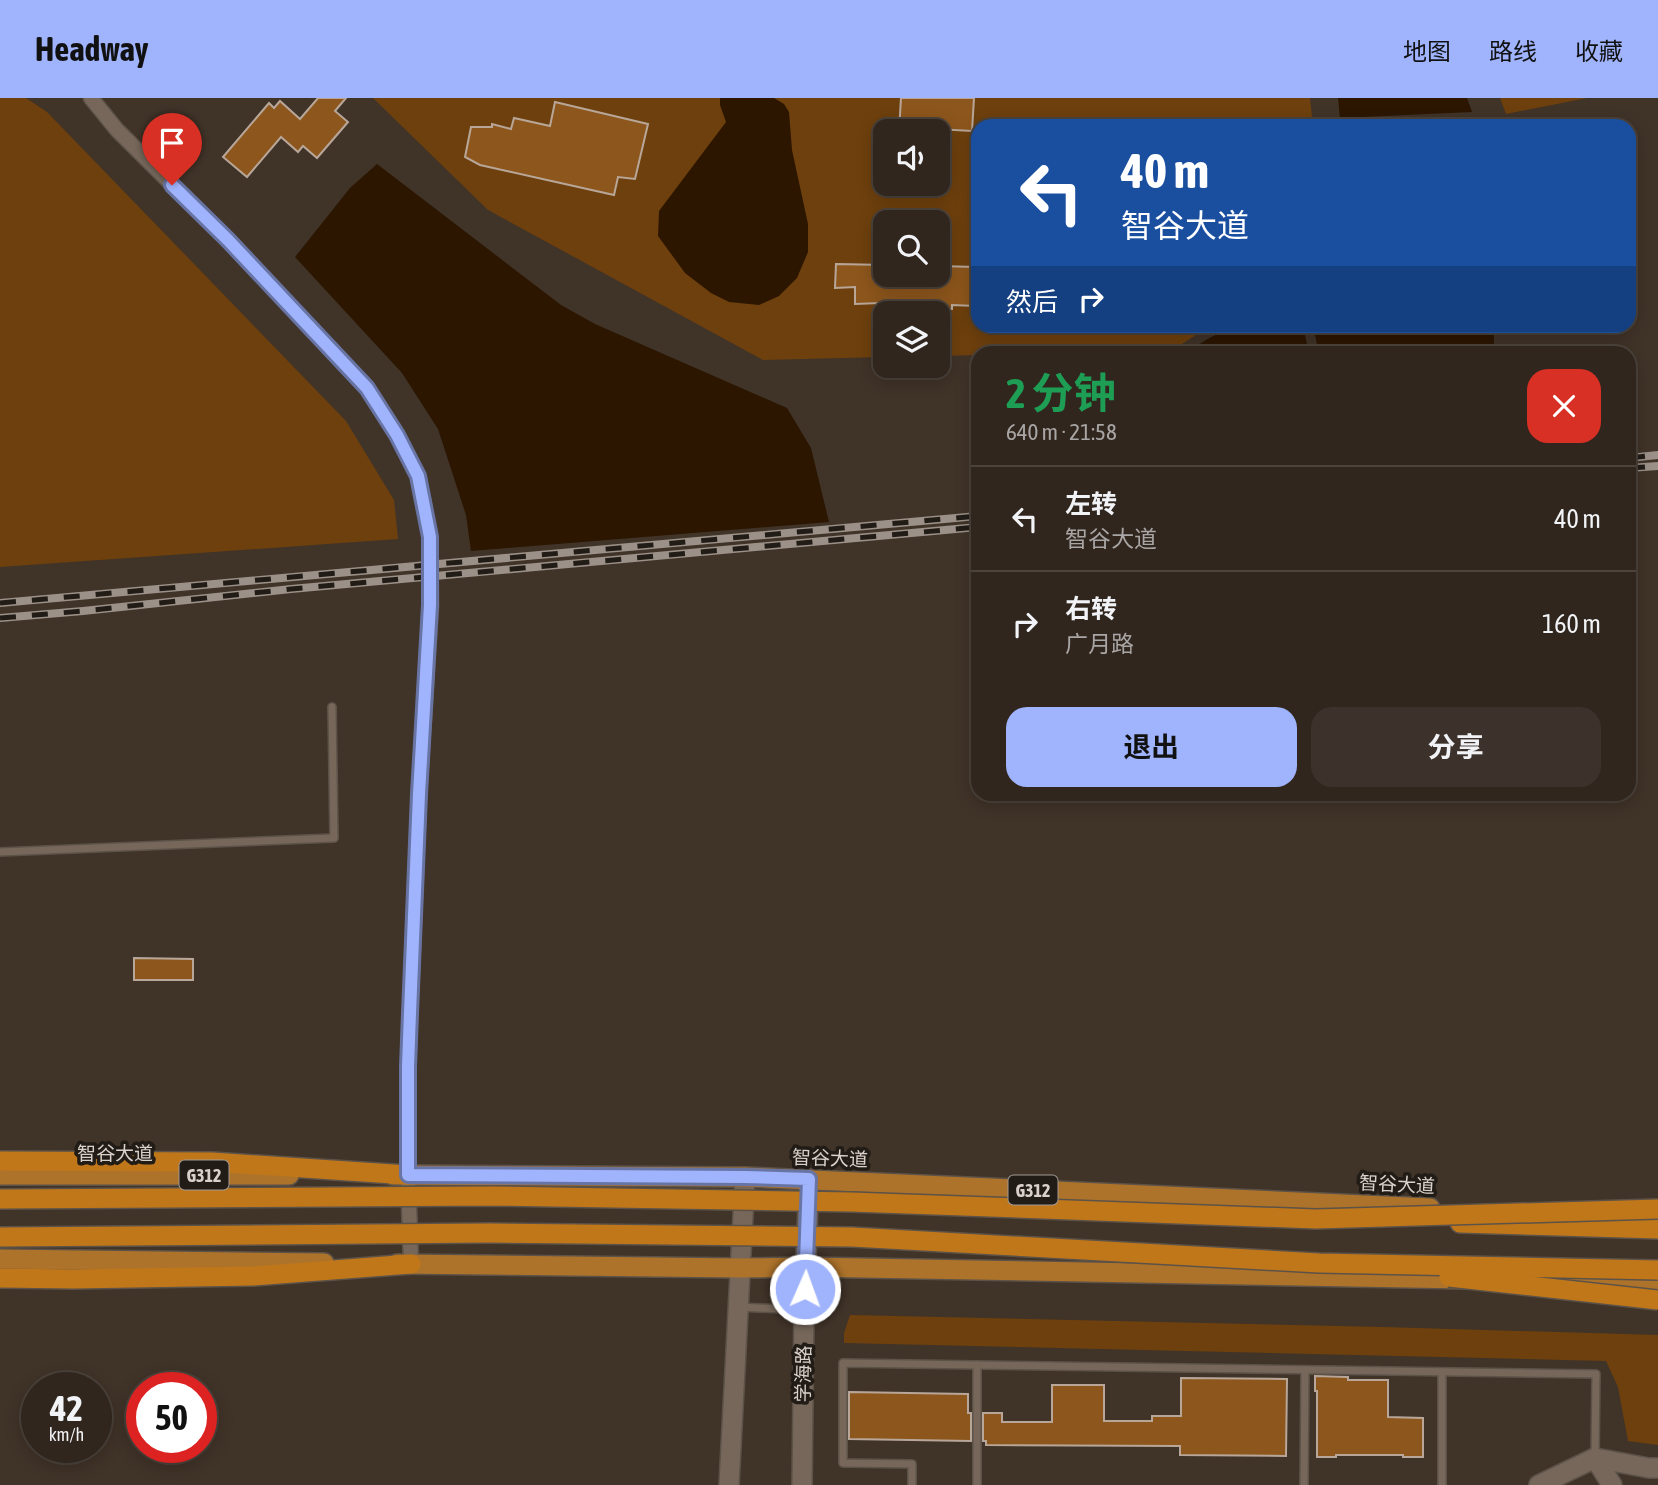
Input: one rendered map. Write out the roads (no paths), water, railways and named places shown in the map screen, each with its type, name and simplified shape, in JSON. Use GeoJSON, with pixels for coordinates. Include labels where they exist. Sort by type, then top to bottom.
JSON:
{"type":"FeatureCollection","features":[{"type":"Feature","properties":{"kind":"highway"},"geometry":{"type":"LineString","coordinates":[[0,1161],[212,1162],[408,1175]]}},
{"type":"Feature","properties":{"kind":"highway","name":"智谷大道"},"geometry":{"type":"LineString","coordinates":[[0,1199],[492,1196],[851,1202],[1658,1228]]}},
{"type":"Feature","properties":{"kind":"highway"},"geometry":{"type":"LineString","coordinates":[[1317,1219],[1658,1209]]}},
{"type":"Feature","properties":{"kind":"highway"},"geometry":{"type":"LineString","coordinates":[[0,1237],[489,1233],[852,1237],[1319,1263],[1658,1270]]}},
{"type":"Feature","properties":{"kind":"highway"},"geometry":{"type":"LineString","coordinates":[[1319,1263],[1658,1300]]}},
{"type":"Feature","properties":{"kind":"highway"},"geometry":{"type":"LineString","coordinates":[[0,1278],[253,1276],[411,1264]]}},
{"type":"Feature","properties":{"kind":"main road","name":"智谷大道"},"geometry":{"type":"LineString","coordinates":[[0,1175],[745,1177],[1554,1214],[1658,1216]]}},
{"type":"Feature","properties":{"kind":"main road"},"geometry":{"type":"LineString","coordinates":[[729,1485],[745,1177]]}},
{"type":"Feature","properties":{"kind":"main road","name":"学海路"},"geometry":{"type":"LineString","coordinates":[[802,1485],[809,1179]]}},
{"type":"Feature","properties":{"kind":"main road"},"geometry":{"type":"LineString","coordinates":[[0,1259],[806,1267],[1526,1280],[1658,1285]]}},
{"type":"Feature","properties":{"kind":"main road"},"geometry":{"type":"LineString","coordinates":[[1539,1485],[1595,1458],[1658,1468]]}},
{"type":"Feature","properties":{"kind":"main road"},"geometry":{"type":"LineString","coordinates":[[1595,1458],[1612,1485]]}},
{"type":"Feature","properties":{"kind":"street"},"geometry":{"type":"LineString","coordinates":[[91,98],[117,130],[228,240],[367,388],[397,435],[418,476],[430,537],[430,605],[408,1067],[411,1264]]}},
{"type":"Feature","properties":{"kind":"lane"},"geometry":{"type":"LineString","coordinates":[[0,852],[334,838],[332,707]]}},
{"type":"Feature","properties":{"kind":"lane"},"geometry":{"type":"LineString","coordinates":[[738,1307],[804,1310]]}},
{"type":"Feature","properties":{"kind":"lane"},"geometry":{"type":"LineString","coordinates":[[912,1485],[912,1464],[843,1464],[843,1363],[1596,1374],[1595,1458]]}},
{"type":"Feature","properties":{"kind":"lane"},"geometry":{"type":"LineString","coordinates":[[977,1365],[977,1485]]}},
{"type":"Feature","properties":{"kind":"lane"},"geometry":{"type":"LineString","coordinates":[[1304,1485],[1305,1370]]}},
{"type":"Feature","properties":{"kind":"lane"},"geometry":{"type":"LineString","coordinates":[[1441,1485],[1442,1372]]}},
{"type":"Feature","properties":{"kind":"railway"},"geometry":{"type":"LineString","coordinates":[[1636,457],[1658,455]]}},
{"type":"Feature","properties":{"kind":"railway"},"geometry":{"type":"LineString","coordinates":[[1636,468],[1658,466]]}},
{"type":"Feature","properties":{"kind":"railway"},"geometry":{"type":"LineString","coordinates":[[0,603],[971,517]]}},
{"type":"Feature","properties":{"kind":"railway"},"geometry":{"type":"LineString","coordinates":[[0,618],[971,528]]}}]}
